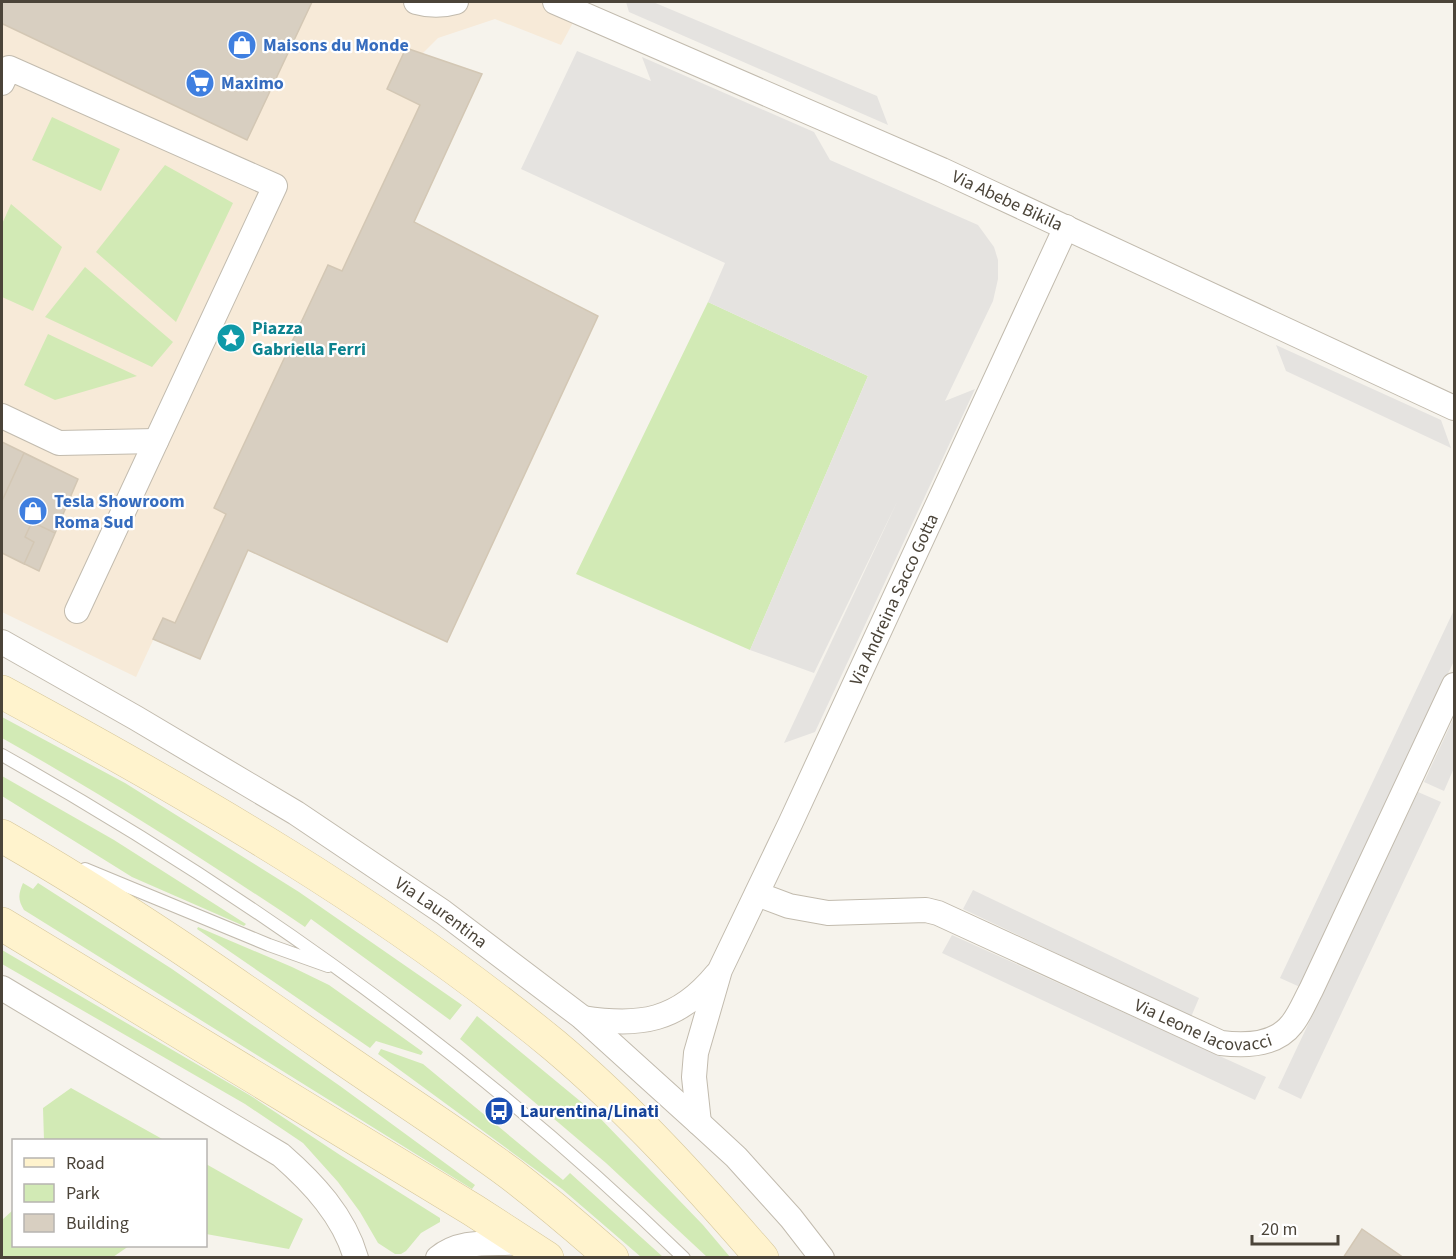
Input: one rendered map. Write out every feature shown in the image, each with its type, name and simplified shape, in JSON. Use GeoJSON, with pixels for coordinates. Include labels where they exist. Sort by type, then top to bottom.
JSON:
{"type":"FeatureCollection","features":[{"type":"Feature","properties":{"kind":"main road","name":"Via Laurentina"},"geometry":{"type":"LineString","coordinates":[[2,692],[112,752],[240,827],[418,941],[554,1046],[592,1079],[702,1188],[762,1257]]}},
{"type":"Feature","properties":{"kind":"main road"},"geometry":{"type":"LineString","coordinates":[[13,842],[105,898],[241,987],[509,1173],[570,1220],[612,1257]]}},
{"type":"Feature","properties":{"kind":"main road"},"geometry":{"type":"LineString","coordinates":[[4,922],[535,1250]]}},
{"type":"Feature","properties":{"kind":"street"},"geometry":{"type":"LineString","coordinates":[[416,2],[430,5],[456,2]]}},
{"type":"Feature","properties":{"kind":"street","name":"Via Abebe Bikila"},"geometry":{"type":"LineString","coordinates":[[555,2],[942,170],[1455,408]]}},
{"type":"Feature","properties":{"kind":"street"},"geometry":{"type":"LineString","coordinates":[[2,83],[9,68],[275,186],[77,611]]}},
{"type":"Feature","properties":{"kind":"street","name":"Via Andreina Sacco Gotta"},"geometry":{"type":"LineString","coordinates":[[720,970],[1066,227]]}},
{"type":"Feature","properties":{"kind":"street"},"geometry":{"type":"LineString","coordinates":[[2,416],[59,443],[156,441]]}},
{"type":"Feature","properties":{"kind":"street","name":"Via Laurentina"},"geometry":{"type":"LineString","coordinates":[[2,642],[296,813],[433,905],[583,1018],[736,1157],[791,1218],[822,1257]]}},
{"type":"Feature","properties":{"kind":"street","name":"Via Leone Iacovacci"},"geometry":{"type":"LineString","coordinates":[[757,894],[789,906],[828,913],[926,910],[938,913],[1221,1043],[1262,1042],[1286,1031],[1311,990],[1455,685]]}},
{"type":"Feature","properties":{"kind":"street"},"geometry":{"type":"LineString","coordinates":[[583,1018],[623,1023],[658,1017],[690,1002],[704,990],[720,970]]}},
{"type":"Feature","properties":{"kind":"street"},"geometry":{"type":"LineString","coordinates":[[699,1123],[694,1077],[696,1053],[720,970]]}},
{"type":"Feature","properties":{"kind":"street"},"geometry":{"type":"LineString","coordinates":[[2,988],[281,1155],[302,1173],[327,1202],[347,1235],[356,1257]]}},
{"type":"Feature","properties":{"kind":"street"},"geometry":{"type":"LineString","coordinates":[[438,1257],[462,1245],[535,1250]]}},
{"type":"Feature","properties":{"kind":"lane"},"geometry":{"type":"LineString","coordinates":[[2,755],[157,846],[239,899],[344,972],[450,1053],[539,1126],[684,1257]]}},
{"type":"Feature","properties":{"kind":"lane"},"geometry":{"type":"LineString","coordinates":[[13,842],[83,868],[269,945],[344,972]]}},
{"type":"Feature","properties":{"kind":"shaded area"},"geometry":{"type":"Polygon","coordinates":[[[2,2],[584,2],[561,45],[495,19],[438,38],[420,56],[420,105],[342,271],[328,265],[226,514],[175,623],[163,619],[136,677],[2,612],[2,2]]]}},
{"type":"Feature","properties":{"kind":"shaded area"},"geometry":{"type":"Polygon","coordinates":[[[626,2],[653,2],[877,96],[888,125],[629,12],[626,2]]]}},
{"type":"Feature","properties":{"kind":"shaded area"},"geometry":{"type":"Polygon","coordinates":[[[577,51],[651,81],[642,57],[814,132],[830,160],[978,225],[994,247],[998,260],[998,279],[993,301],[945,401],[975,389],[815,732],[784,743],[898,500],[814,673],[750,650],[868,376],[708,302],[725,263],[521,169],[577,51]]]}},
{"type":"Feature","properties":{"kind":"shaded area"},"geometry":{"type":"Polygon","coordinates":[[[1276,345],[1441,420],[1451,448],[1286,371],[1276,345]]]}},
{"type":"Feature","properties":{"kind":"shaded area"},"geometry":{"type":"Polygon","coordinates":[[[1454,610],[1454,661],[1300,987],[1280,978],[1454,610]]]}},
{"type":"Feature","properties":{"kind":"shaded area"},"geometry":{"type":"Polygon","coordinates":[[[1454,717],[1454,768],[1444,791],[1424,782],[1454,717]]]}},
{"type":"Feature","properties":{"kind":"shaded area"},"geometry":{"type":"Polygon","coordinates":[[[1418,792],[1441,802],[1301,1099],[1278,1088],[1418,792]]]}},
{"type":"Feature","properties":{"kind":"shaded area"},"geometry":{"type":"Polygon","coordinates":[[[973,890],[1199,998],[1191,1017],[963,909],[973,890]]]}},
{"type":"Feature","properties":{"kind":"shaded area"},"geometry":{"type":"Polygon","coordinates":[[[952,935],[1266,1077],[1255,1100],[942,953],[952,935]]]}},
{"type":"Feature","properties":{"kind":"green space"},"geometry":{"type":"Polygon","coordinates":[[[52,117],[120,149],[101,191],[32,160],[52,117]]]}},
{"type":"Feature","properties":{"kind":"green space"},"geometry":{"type":"Polygon","coordinates":[[[165,165],[233,203],[176,322],[96,252],[165,165]]]}},
{"type":"Feature","properties":{"kind":"green space"},"geometry":{"type":"Polygon","coordinates":[[[11,204],[62,247],[33,311],[2,297],[2,224],[11,204]]]}},
{"type":"Feature","properties":{"kind":"green space"},"geometry":{"type":"Polygon","coordinates":[[[85,267],[173,342],[152,367],[45,317],[85,267]]]}},
{"type":"Feature","properties":{"kind":"green space"},"geometry":{"type":"Polygon","coordinates":[[[708,302],[868,376],[750,650],[576,574],[708,302]]]}},
{"type":"Feature","properties":{"kind":"green space"},"geometry":{"type":"Polygon","coordinates":[[[48,334],[137,376],[55,400],[24,385],[48,334]]]}},
{"type":"Feature","properties":{"kind":"green space"},"geometry":{"type":"Polygon","coordinates":[[[2,717],[125,783],[299,892],[462,1005],[450,1020],[311,919],[305,927],[80,783],[2,738],[2,717]]]}},
{"type":"Feature","properties":{"kind":"green space"},"geometry":{"type":"Polygon","coordinates":[[[2,776],[114,840],[246,924],[244,926],[132,877],[2,796],[2,776]]]}},
{"type":"Feature","properties":{"kind":"green space"},"geometry":{"type":"Polygon","coordinates":[[[23,883],[33,889],[38,883],[172,969],[340,1086],[475,1185],[472,1189],[24,910],[19,897],[23,883]]]}},
{"type":"Feature","properties":{"kind":"green space"},"geometry":{"type":"Polygon","coordinates":[[[198,927],[329,985],[423,1052],[421,1055],[376,1041],[370,1048],[197,929],[198,927]]]}},
{"type":"Feature","properties":{"kind":"green space"},"geometry":{"type":"Polygon","coordinates":[[[2,950],[251,1096],[440,1218],[440,1222],[421,1233],[406,1251],[395,1254],[378,1243],[360,1212],[338,1182],[303,1143],[245,1104],[2,964],[2,950]]]}},
{"type":"Feature","properties":{"kind":"green space"},"geometry":{"type":"Polygon","coordinates":[[[477,1016],[597,1115],[703,1225],[730,1257],[707,1257],[606,1163],[460,1039],[477,1016]]]}},
{"type":"Feature","properties":{"kind":"green space"},"geometry":{"type":"Polygon","coordinates":[[[381,1049],[423,1064],[563,1180],[570,1173],[663,1257],[641,1257],[562,1189],[378,1054],[381,1049]]]}},
{"type":"Feature","properties":{"kind":"green space"},"geometry":{"type":"Polygon","coordinates":[[[71,1088],[162,1139],[44,1139],[43,1108],[71,1088]]]}},
{"type":"Feature","properties":{"kind":"green space"},"geometry":{"type":"Polygon","coordinates":[[[207,1165],[303,1219],[289,1249],[207,1234],[207,1165]]]}},
{"type":"Feature","properties":{"kind":"green space"},"geometry":{"type":"Polygon","coordinates":[[[12,1211],[12,1247],[128,1247],[113,1257],[2,1257],[2,1220],[12,1211]]]}},
{"type":"Feature","properties":{"kind":"building","name":"Maximo"},"geometry":{"type":"Polygon","coordinates":[[[2,2],[312,2],[247,140],[3,24],[2,26],[2,2]]]}},
{"type":"Feature","properties":{"kind":"building"},"geometry":{"type":"Polygon","coordinates":[[[406,48],[482,74],[414,222],[598,316],[447,642],[248,550],[200,659],[153,639],[163,618],[175,623],[226,514],[214,508],[328,265],[342,271],[420,105],[387,89],[406,48]]]}},
{"type":"Feature","properties":{"kind":"building","name":"Tesla Showroom Roma Sud"},"geometry":{"type":"Polygon","coordinates":[[[2,442],[78,479],[39,571],[2,553],[2,442]]]}},
{"type":"Feature","properties":{"kind":"building","name":"Tesla Showroom Roma Sud"},"geometry":{"type":"Polygon","coordinates":[[[24,453],[78,479],[55,533],[32,522],[25,537],[34,542],[24,564],[2,553],[2,501],[24,453]]]}},
{"type":"Feature","properties":{"kind":"building"},"geometry":{"type":"Polygon","coordinates":[[[1362,1229],[1404,1258],[1343,1258],[1362,1229]]]}},
{"type":"Feature","properties":{"kind":"place","name":"Maisons du Monde"},"geometry":{"type":"Point","coordinates":[242,45]}},
{"type":"Feature","properties":{"kind":"place","name":"Maximo"},"geometry":{"type":"Point","coordinates":[200,83]}},
{"type":"Feature","properties":{"kind":"place","name":"Piazza Gabriella Ferri"},"geometry":{"type":"Point","coordinates":[231,338]}},
{"type":"Feature","properties":{"kind":"place","name":"Tesla Showroom Roma Sud"},"geometry":{"type":"Point","coordinates":[33,511]}},
{"type":"Feature","properties":{"kind":"place","name":"Laurentina/Linati"},"geometry":{"type":"Point","coordinates":[499,1111]}}]}
